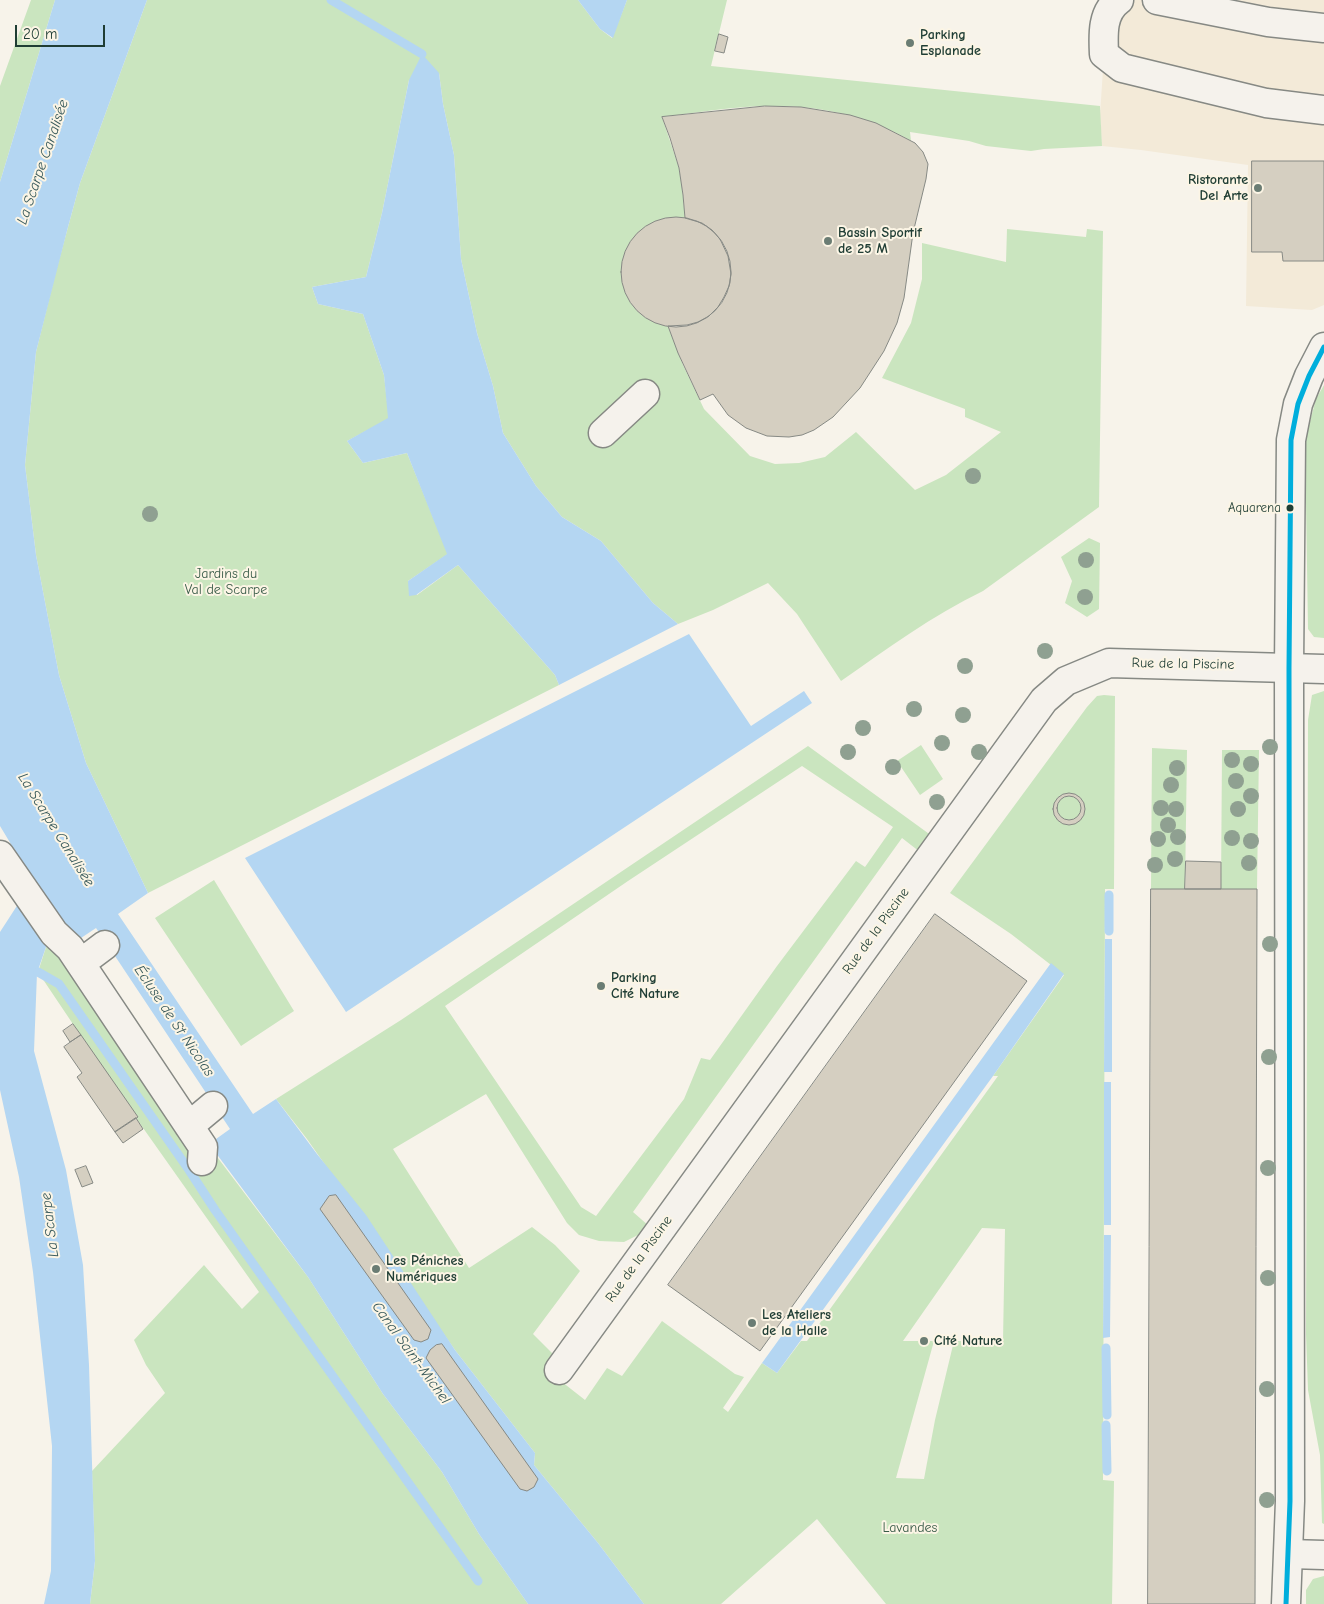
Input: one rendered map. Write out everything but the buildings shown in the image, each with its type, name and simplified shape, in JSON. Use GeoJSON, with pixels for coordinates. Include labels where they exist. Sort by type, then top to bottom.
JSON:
{"type":"FeatureCollection","features":[{"type":"Feature","properties":{"kind":"street"},"geometry":{"type":"LineString","coordinates":[[1119,0],[1107,14],[1103,35],[1104,54],[1122,68],[1266,103],[1324,110]]}},
{"type":"Feature","properties":{"kind":"street"},"geometry":{"type":"LineString","coordinates":[[1157,0],[1268,22],[1324,28]]}},
{"type":"Feature","properties":{"kind":"street"},"geometry":{"type":"LineString","coordinates":[[1286,1604],[1290,1501],[1291,440],[1298,404],[1309,376],[1324,347]]}},
{"type":"Feature","properties":{"kind":"street"},"geometry":{"type":"LineString","coordinates":[[603,433],[645,394]]}},
{"type":"Feature","properties":{"kind":"street","name":"Rue de la Piscine"},"geometry":{"type":"LineString","coordinates":[[559,1370],[1044,700],[1066,681],[1109,663],[1324,669]]}},
{"type":"Feature","properties":{"kind":"street"},"geometry":{"type":"LineString","coordinates":[[0,855],[68,948],[198,1145],[213,1106]]}},
{"type":"Feature","properties":{"kind":"street"},"geometry":{"type":"LineString","coordinates":[[68,948],[105,945]]}},
{"type":"Feature","properties":{"kind":"street"},"geometry":{"type":"LineString","coordinates":[[1289,1554],[1324,1555]]}},
{"type":"Feature","properties":{"kind":"shaded area"},"geometry":{"type":"Polygon","coordinates":[[[1119,0],[1324,0],[1324,305],[1312,310],[1246,306],[1248,165],[1102,146],[1100,115],[1104,54],[1119,0]]]}},
{"type":"Feature","properties":{"kind":"green space"},"geometry":{"type":"Polygon","coordinates":[[[31,0],[55,0],[0,182],[0,86],[31,0]]]}},
{"type":"Feature","properties":{"kind":"green space","name":"Jardins du Val de Scarpe"},"geometry":{"type":"Polygon","coordinates":[[[147,0],[578,0],[600,29],[612,38],[627,0],[727,0],[711,66],[1100,106],[1102,146],[1031,151],[986,146],[969,141],[910,132],[911,141],[895,132],[861,119],[824,110],[787,106],[742,107],[662,117],[679,168],[685,218],[660,221],[642,231],[629,246],[623,265],[623,284],[631,303],[646,317],[668,326],[683,365],[704,409],[750,456],[775,464],[799,463],[825,457],[856,432],[915,490],[946,475],[1001,432],[965,417],[965,409],[882,378],[911,323],[922,279],[922,243],[1006,262],[1007,229],[1086,237],[1087,229],[1103,231],[1099,507],[983,591],[928,622],[841,681],[797,614],[768,583],[713,610],[678,624],[653,603],[601,541],[562,517],[536,486],[503,433],[493,386],[477,333],[461,259],[454,155],[443,104],[439,73],[409,80],[382,213],[366,277],[312,287],[318,304],[363,314],[384,375],[389,419],[347,441],[363,463],[407,453],[448,554],[408,581],[417,595],[458,565],[555,675],[559,685],[148,893],[86,763],[59,675],[36,555],[25,465],[36,352],[56,271],[80,183],[147,0]]]}},
{"type":"Feature","properties":{"kind":"green space"},"geometry":{"type":"Polygon","coordinates":[[[1324,385],[1324,638],[1314,637],[1308,629],[1305,440],[1316,399],[1324,385]]]}},
{"type":"Feature","properties":{"kind":"green space"},"geometry":{"type":"Polygon","coordinates":[[[1089,538],[1100,543],[1099,609],[1087,617],[1065,603],[1072,581],[1061,557],[1089,538]]]}},
{"type":"Feature","properties":{"kind":"green space"},"geometry":{"type":"Polygon","coordinates":[[[1324,691],[1324,1524],[1322,1523],[1320,1455],[1308,1390],[1306,1334],[1308,720],[1312,695],[1324,691]]]}},
{"type":"Feature","properties":{"kind":"green space","name":"Lavandes"},"geometry":{"type":"Polygon","coordinates":[[[1097,696],[1115,696],[1114,889],[1105,889],[1103,1480],[1114,1481],[1112,1604],[886,1604],[817,1519],[721,1604],[644,1604],[598,1543],[534,1465],[535,1453],[455,1350],[307,1139],[276,1099],[401,1020],[808,746],[932,836],[920,852],[902,838],[633,1212],[649,1226],[642,1233],[624,1242],[599,1241],[579,1235],[567,1223],[486,1094],[393,1149],[469,1268],[532,1227],[555,1245],[580,1271],[533,1334],[554,1355],[557,1378],[585,1400],[607,1368],[622,1376],[662,1321],[735,1374],[744,1377],[723,1408],[728,1412],[762,1363],[777,1373],[801,1341],[807,1341],[998,1076],[993,1076],[1064,975],[1011,934],[950,893],[1097,696]],[[802,766],[628,881],[445,1006],[581,1207],[596,1216],[684,1099],[701,1058],[710,1060],[777,966],[856,861],[865,867],[893,827],[802,766]],[[982,1228],[903,1341],[934,1341],[896,1478],[924,1479],[935,1420],[954,1341],[1003,1341],[1005,1229],[982,1228]]]}},
{"type":"Feature","properties":{"kind":"green space"},"geometry":{"type":"Polygon","coordinates":[[[921,745],[943,779],[920,795],[897,761],[921,745]]]}},
{"type":"Feature","properties":{"kind":"green space"},"geometry":{"type":"Polygon","coordinates":[[[1152,748],[1187,750],[1185,889],[1151,889],[1152,748]]]}},
{"type":"Feature","properties":{"kind":"green space"},"geometry":{"type":"Polygon","coordinates":[[[1222,750],[1259,750],[1257,889],[1221,889],[1222,750]]]}},
{"type":"Feature","properties":{"kind":"green space"},"geometry":{"type":"Polygon","coordinates":[[[214,880],[294,1011],[241,1046],[155,918],[214,880]]]}},
{"type":"Feature","properties":{"kind":"green space"},"geometry":{"type":"Polygon","coordinates":[[[46,947],[65,956],[308,1277],[383,1394],[442,1472],[479,1534],[528,1604],[90,1604],[95,1561],[92,1471],[165,1393],[146,1365],[134,1340],[204,1265],[242,1309],[259,1292],[136,1118],[38,972],[46,947]]]}},
{"type":"Feature","properties":{"kind":"green space"},"geometry":{"type":"Polygon","coordinates":[[[1324,1576],[1324,1604],[1306,1604],[1306,1590],[1313,1579],[1324,1576]]]}},
{"type":"Feature","properties":{"kind":"water"},"geometry":{"type":"Polygon","coordinates":[[[55,0],[147,0],[80,183],[68,227],[36,352],[25,465],[36,555],[59,675],[86,763],[148,893],[118,914],[253,1114],[276,1099],[366,1215],[455,1350],[535,1453],[534,1465],[598,1543],[644,1604],[528,1604],[479,1534],[442,1472],[383,1394],[308,1277],[209,1144],[230,1129],[107,944],[96,928],[75,942],[32,879],[0,826],[0,182],[55,0]]]}},
{"type":"Feature","properties":{"kind":"water"},"geometry":{"type":"Polygon","coordinates":[[[578,0],[627,0],[613,38],[600,29],[578,0]]]}},
{"type":"Feature","properties":{"kind":"water"},"geometry":{"type":"Polygon","coordinates":[[[422,54],[439,73],[443,104],[454,155],[461,259],[477,333],[493,386],[503,433],[536,486],[562,517],[601,541],[653,603],[678,624],[559,685],[555,675],[458,565],[416,595],[409,596],[408,581],[447,554],[407,453],[363,463],[347,441],[388,418],[384,375],[363,314],[318,304],[312,287],[366,277],[382,213],[409,80],[422,54]]]}},
{"type":"Feature","properties":{"kind":"water"},"geometry":{"type":"Polygon","coordinates":[[[689,634],[751,726],[804,691],[812,703],[346,1012],[245,858],[689,634]]]}},
{"type":"Feature","properties":{"kind":"water","name":"La Scarpe"},"geometry":{"type":"Polygon","coordinates":[[[22,898],[44,930],[46,947],[37,973],[34,1051],[66,1170],[83,1265],[89,1365],[95,1561],[90,1604],[44,1604],[51,1571],[52,1446],[33,1272],[19,1177],[0,1090],[0,932],[22,898]]]}},
{"type":"Feature","properties":{"kind":"water"},"geometry":{"type":"Polygon","coordinates":[[[1105,939],[1112,939],[1112,1072],[1104,1072],[1105,939]]]}},
{"type":"Feature","properties":{"kind":"water"},"geometry":{"type":"Polygon","coordinates":[[[1051,963],[1064,974],[993,1076],[777,1373],[762,1363],[1051,963]]]}},
{"type":"Feature","properties":{"kind":"water"},"geometry":{"type":"Polygon","coordinates":[[[1104,1082],[1111,1082],[1111,1225],[1104,1225],[1104,1082]]]}},
{"type":"Feature","properties":{"kind":"water"},"geometry":{"type":"Polygon","coordinates":[[[1104,1235],[1111,1235],[1110,1337],[1103,1338],[1104,1235]]]}},
{"type":"Feature","properties":{"kind":"waterway"},"geometry":{"type":"LineString","coordinates":[[331,0],[422,54]]}},
{"type":"Feature","properties":{"kind":"waterway"},"geometry":{"type":"LineString","coordinates":[[1109,895],[1109,931]]}},
{"type":"Feature","properties":{"kind":"waterway"},"geometry":{"type":"LineString","coordinates":[[38,972],[59,984],[215,1210],[478,1581]]}},
{"type":"Feature","properties":{"kind":"waterway"},"geometry":{"type":"LineString","coordinates":[[1106,1348],[1107,1415]]}},
{"type":"Feature","properties":{"kind":"waterway"},"geometry":{"type":"LineString","coordinates":[[1106,1425],[1107,1471]]}},
{"type":"Feature","properties":{"kind":"transit line"},"geometry":{"type":"LineString","coordinates":[[1286,1604],[1290,1501],[1289,668],[1291,440],[1298,404],[1309,376],[1324,347]]}},
{"type":"Feature","properties":{"kind":"place","name":"Parking Esplanade"},"geometry":{"type":"Point","coordinates":[910,43]}},
{"type":"Feature","properties":{"kind":"place","name":"Ristorante Del Arte"},"geometry":{"type":"Point","coordinates":[1258,188]}},
{"type":"Feature","properties":{"kind":"place","name":"Bassin Sportif de 25 M"},"geometry":{"type":"Point","coordinates":[828,241]}},
{"type":"Feature","properties":{"kind":"place","name":"Aquarena"},"geometry":{"type":"Point","coordinates":[1290,508]}},
{"type":"Feature","properties":{"kind":"place","name":"Parking Cité Nature"},"geometry":{"type":"Point","coordinates":[601,986]}},
{"type":"Feature","properties":{"kind":"place","name":"Les Péniches Numériques"},"geometry":{"type":"Point","coordinates":[376,1269]}},
{"type":"Feature","properties":{"kind":"place","name":"Les Ateliers de la Halle"},"geometry":{"type":"Point","coordinates":[752,1323]}},
{"type":"Feature","properties":{"kind":"place","name":"Cité Nature"},"geometry":{"type":"Point","coordinates":[924,1341]}},
{"type":"Feature","properties":{"kind":"water label","name":"La Scarpe Canalisée"},"geometry":{"type":"Point","coordinates":[43,162]}},
{"type":"Feature","properties":{"kind":"water label","name":"La Scarpe Canalisée"},"geometry":{"type":"Point","coordinates":[56,830]}},
{"type":"Feature","properties":{"kind":"water label","name":"Écluse de St Nicolas"},"geometry":{"type":"Point","coordinates":[174,1021]}},
{"type":"Feature","properties":{"kind":"water label","name":"Canal Saint-Michel"},"geometry":{"type":"Point","coordinates":[411,1353]}}]}
